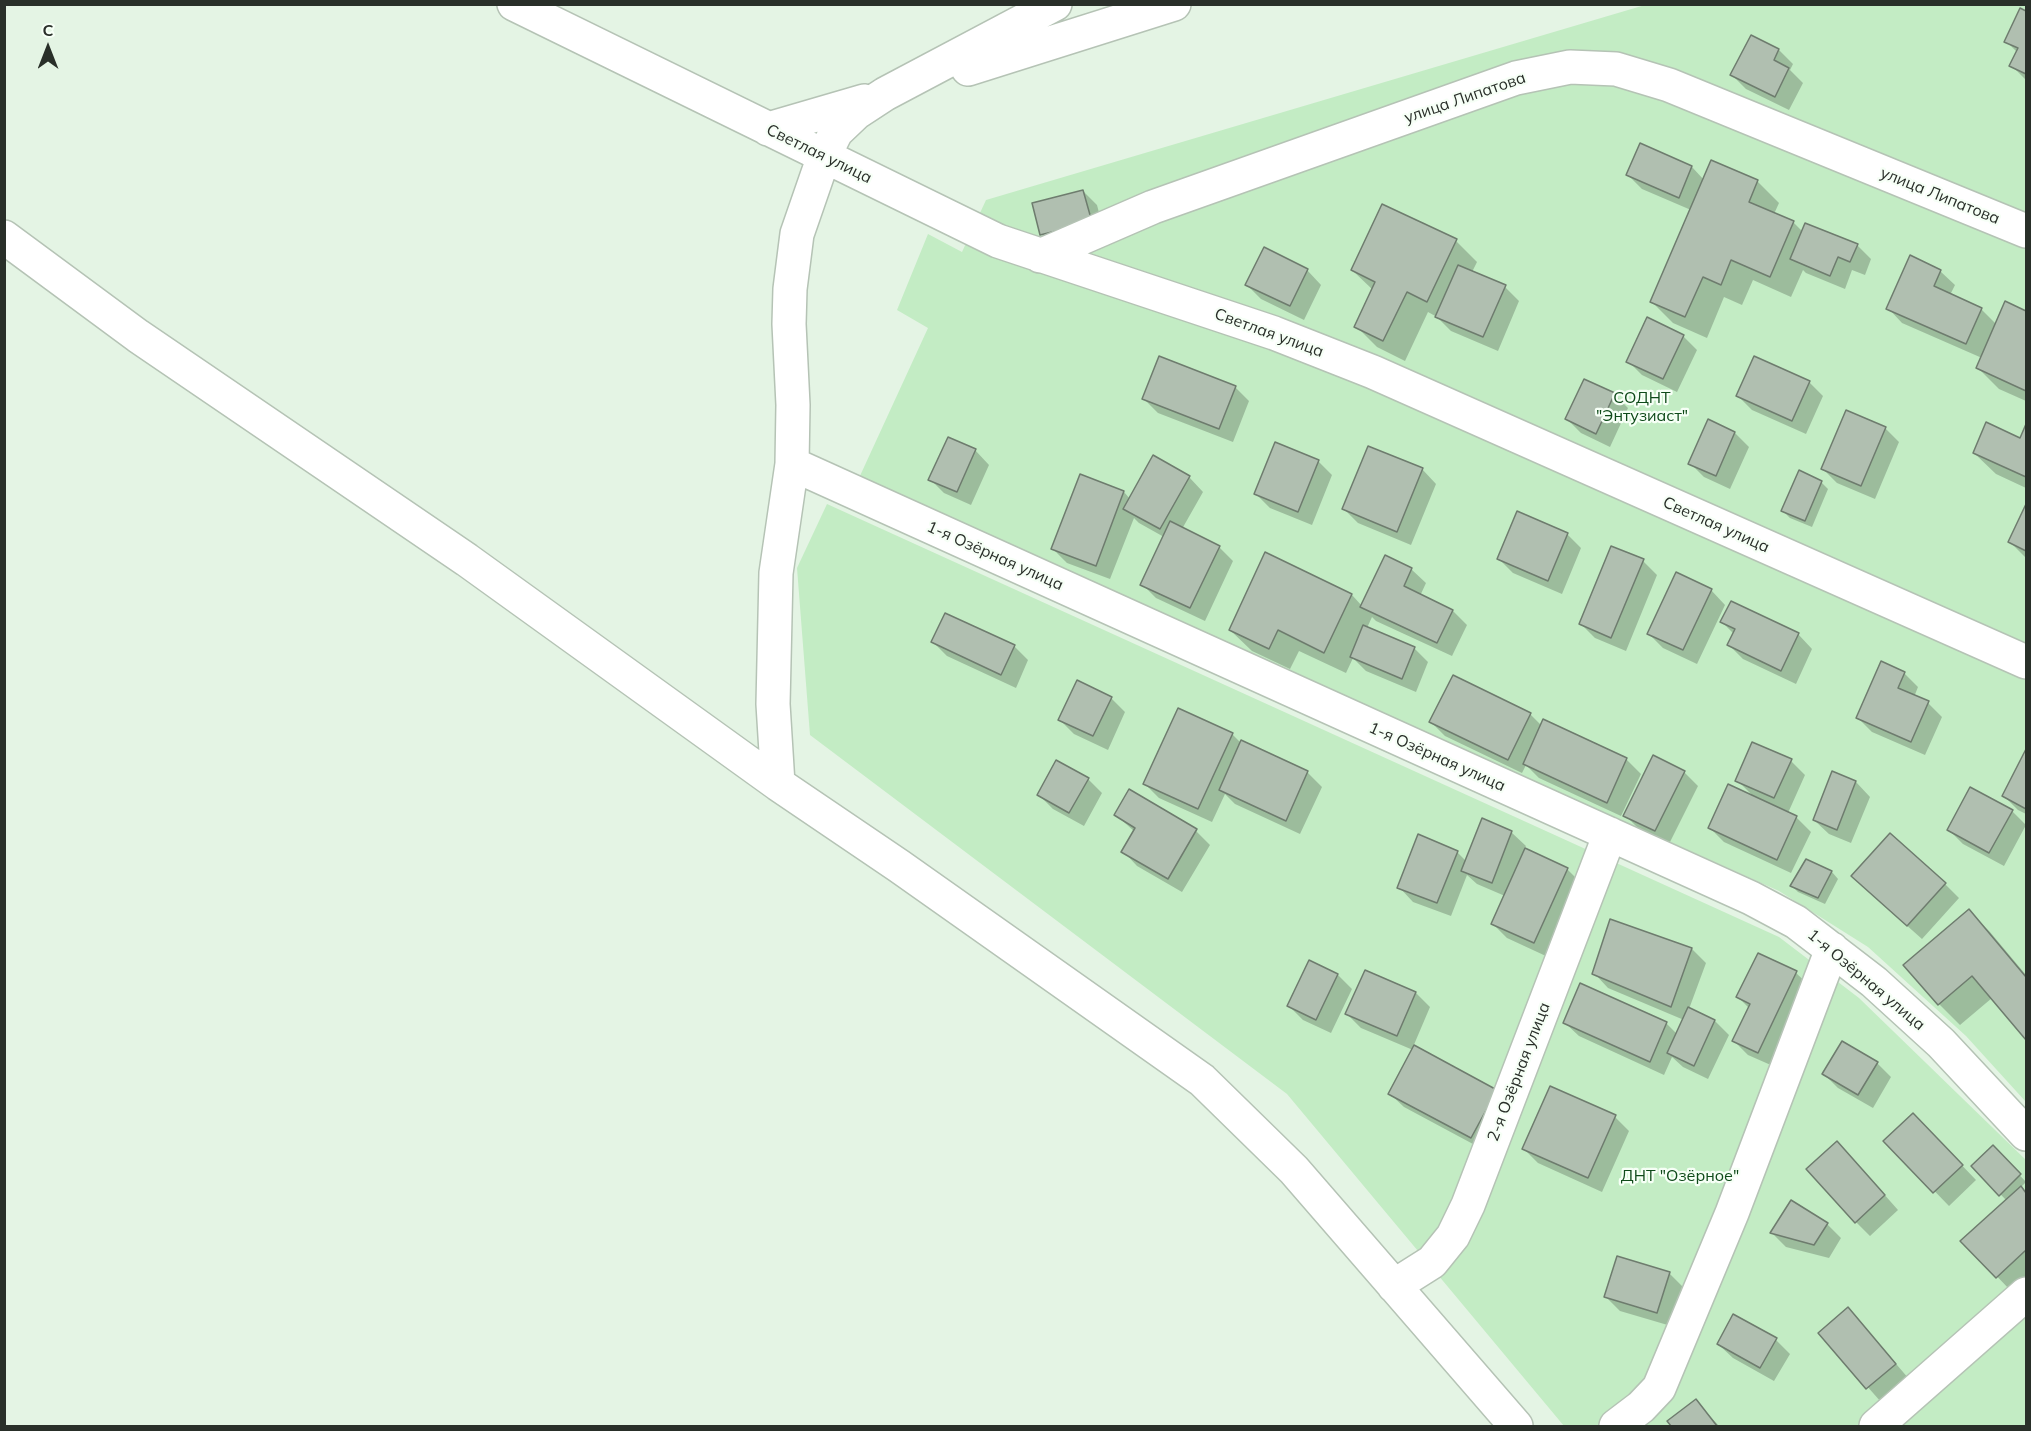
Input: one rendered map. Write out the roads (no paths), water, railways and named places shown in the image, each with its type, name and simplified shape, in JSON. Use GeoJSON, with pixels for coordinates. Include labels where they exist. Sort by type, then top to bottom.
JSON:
{"type":"FeatureCollection","features":[{"type":"Feature","properties":{"kind":"street","name":"Светлая улица"},"geometry":{"type":"LineString","coordinates":[[514,4],[998,241],[1274,333],[1373,372],[2026,662]]}},
{"type":"Feature","properties":{"kind":"street"},"geometry":{"type":"LineString","coordinates":[[778,784],[773,704],[776,573],[792,464],[790,289],[797,234],[824,156],[836,132],[856,113],[885,94],[1055,4]]}},
{"type":"Feature","properties":{"kind":"street"},"geometry":{"type":"LineString","coordinates":[[768,129],[1174,4]]}},
{"type":"Feature","properties":{"kind":"street","name":"улица Липатова"},"geometry":{"type":"LineString","coordinates":[[1040,256],[1153,207],[1516,78],[1570,67],[1616,69],[1669,85],[2026,231]]}},
{"type":"Feature","properties":{"kind":"street"},"geometry":{"type":"LineString","coordinates":[[4,237],[138,336],[467,560],[778,784],[899,866],[1202,1080],[1294,1170],[1516,1426]]}},
{"type":"Feature","properties":{"kind":"street","name":"1-я Озёрная улица"},"geometry":{"type":"LineString","coordinates":[[792,464],[1610,834],[1750,898],[1796,922],[1874,982],[1941,1043],[2026,1134]]}},
{"type":"Feature","properties":{"kind":"street","name":"2-я Озёрная улица"},"geometry":{"type":"LineString","coordinates":[[1394,1286],[1432,1262],[1453,1236],[1468,1205],[1610,834]]}},
{"type":"Feature","properties":{"kind":"street"},"geometry":{"type":"LineString","coordinates":[[1616,1426],[1641,1407],[1659,1388],[1732,1214],[1832,949]]}},
{"type":"Feature","properties":{"kind":"street"},"geometry":{"type":"LineString","coordinates":[[1876,1426],[2026,1294]]}},
{"type":"Feature","properties":{"kind":"park label","name":"СОДНТ \"Энтузиаст\""},"geometry":{"type":"Point","coordinates":[1642,407]}},
{"type":"Feature","properties":{"kind":"park label","name":"ДНТ \"Озёрное\""},"geometry":{"type":"Point","coordinates":[1680,1176]}}]}
